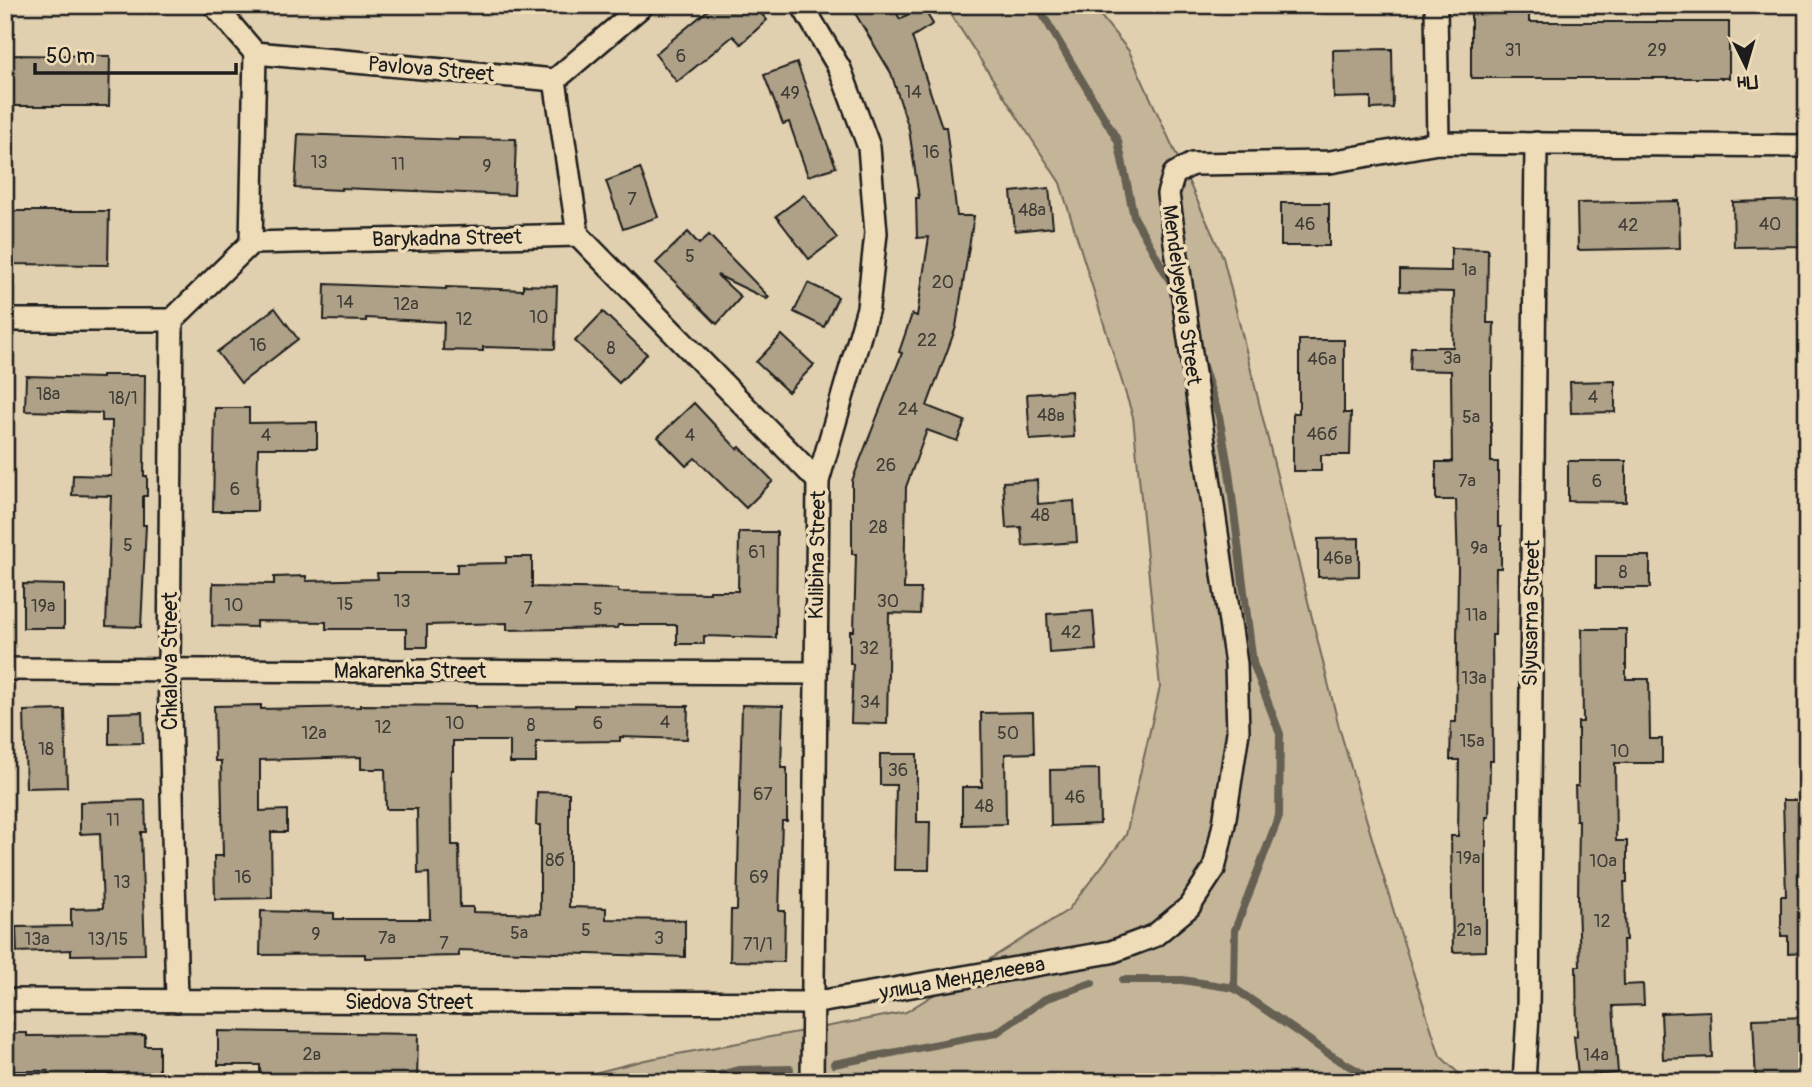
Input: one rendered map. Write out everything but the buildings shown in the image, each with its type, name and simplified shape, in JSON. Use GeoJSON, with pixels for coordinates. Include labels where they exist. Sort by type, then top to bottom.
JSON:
{"type":"FeatureCollection","features":[{"type":"Feature","properties":{"kind":"street"},"geometry":{"type":"LineString","coordinates":[[5,320],[172,320],[251,243],[256,53],[214,5]]}},
{"type":"Feature","properties":{"kind":"street"},"geometry":{"type":"LineString","coordinates":[[643,5],[555,80],[578,235],[818,481]]}},
{"type":"Feature","properties":{"kind":"street","name":"Kulibina Street"},"geometry":{"type":"LineString","coordinates":[[802,5],[840,69],[869,147],[876,233],[868,309],[818,481],[812,1082]]}},
{"type":"Feature","properties":{"kind":"street"},"geometry":{"type":"LineString","coordinates":[[1436,5],[1438,143]]}},
{"type":"Feature","properties":{"kind":"street","name":"Pavlova Street"},"geometry":{"type":"LineString","coordinates":[[256,53],[555,80]]}},
{"type":"Feature","properties":{"kind":"street","name":"Mendelyeyeva Street"},"geometry":{"type":"LineString","coordinates":[[1111,952],[1154,936],[1189,907],[1214,869],[1238,732],[1236,664],[1168,194],[1174,174],[1192,164],[1330,162],[1438,143],[1807,146]]}},
{"type":"Feature","properties":{"kind":"street","name":"Slyusarna Street"},"geometry":{"type":"LineString","coordinates":[[1524,1082],[1528,1002],[1536,143]]}},
{"type":"Feature","properties":{"kind":"street","name":"Barykadna Street"},"geometry":{"type":"LineString","coordinates":[[251,243],[578,235]]}},
{"type":"Feature","properties":{"kind":"street","name":"Chkalova Street"},"geometry":{"type":"LineString","coordinates":[[172,320],[169,670],[177,1001]]}},
{"type":"Feature","properties":{"kind":"street","name":"Makarenka Street"},"geometry":{"type":"LineString","coordinates":[[5,669],[815,673]]}},
{"type":"Feature","properties":{"kind":"street","name":"улица Менделеева"},"geometry":{"type":"LineString","coordinates":[[812,1003],[1111,952]]}},
{"type":"Feature","properties":{"kind":"street","name":"Siedova Street"},"geometry":{"type":"LineString","coordinates":[[5,1000],[812,1003]]}},
{"type":"Feature","properties":{"kind":"shaded area"},"geometry":{"type":"Polygon","coordinates":[[[945,5],[1092,5],[1129,51],[1223,257],[1339,727],[1396,919],[1440,1056],[1468,1082],[559,1082],[645,1060],[906,1012],[1068,910],[1126,835],[1160,687],[1133,417],[1060,183],[945,5]]]}},
{"type":"Feature","properties":{"kind":"waterway"},"geometry":{"type":"LineString","coordinates":[[1037,5],[1118,141],[1134,217],[1175,290]]}},
{"type":"Feature","properties":{"kind":"waterway"},"geometry":{"type":"LineString","coordinates":[[1201,360],[1219,416],[1229,472],[1253,663],[1280,734],[1279,816],[1235,930],[1234,988]]}},
{"type":"Feature","properties":{"kind":"waterway"},"geometry":{"type":"LineString","coordinates":[[1123,980],[1182,980],[1234,988],[1332,1056],[1377,1082]]}},
{"type":"Feature","properties":{"kind":"waterway"},"geometry":{"type":"LineString","coordinates":[[834,1064],[996,1033],[1045,999],[1092,983]]}},
{"type":"Feature","properties":{"kind":"waterway"},"geometry":{"type":"LineString","coordinates":[[693,1082],[738,1070],[790,1069]]}}]}
